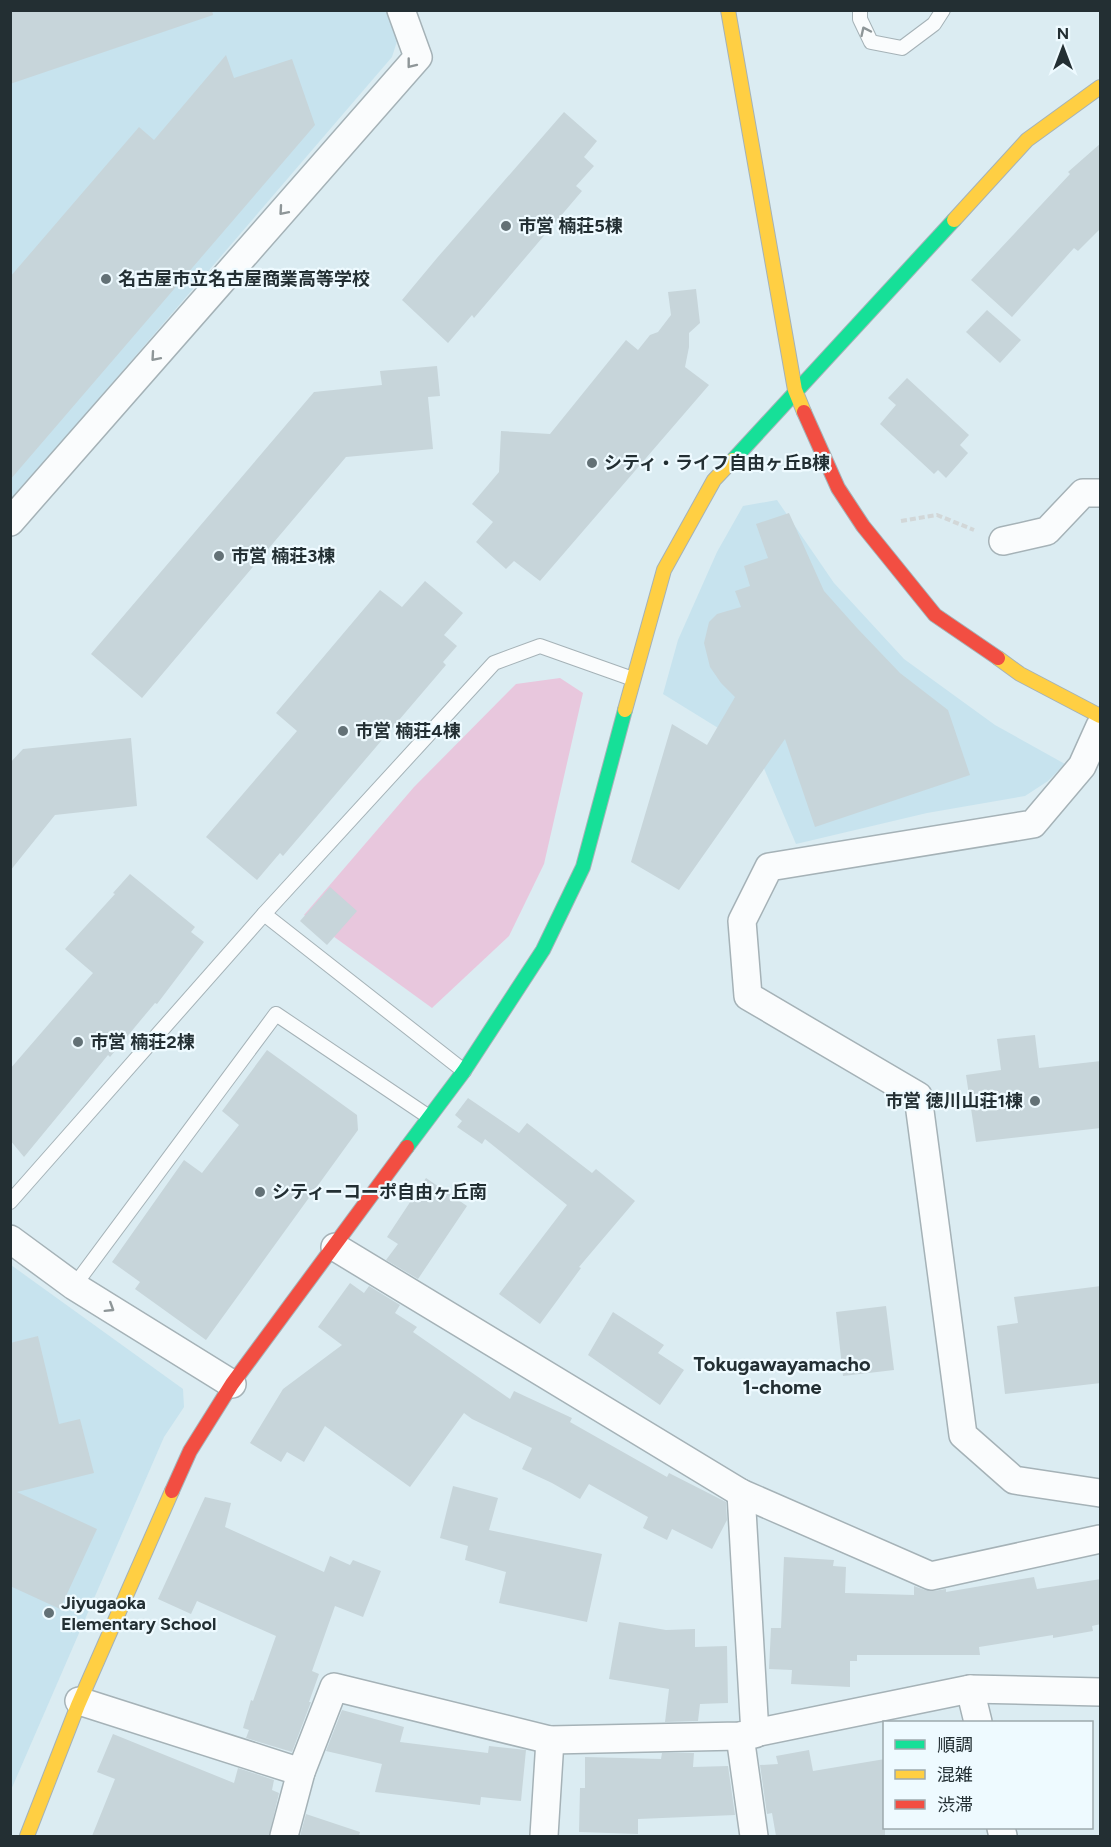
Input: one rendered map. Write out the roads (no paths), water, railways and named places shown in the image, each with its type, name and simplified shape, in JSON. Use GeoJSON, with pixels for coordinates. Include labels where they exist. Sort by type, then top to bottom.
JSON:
{"type":"FeatureCollection","features":[{"type":"Feature","properties":{"kind":"street"},"geometry":{"type":"LineString","coordinates":[[10,522],[418,57],[401,10]]}},
{"type":"Feature","properties":{"kind":"street"},"geometry":{"type":"LineString","coordinates":[[728,10],[795,390],[838,488],[863,526],[935,615],[1020,674],[1101,716]]}},
{"type":"Feature","properties":{"kind":"street"},"geometry":{"type":"LineString","coordinates":[[27,1836],[80,1701],[190,1451],[232,1384],[464,1071],[543,950],[583,867],[664,570],[714,480],[1027,140],[1101,87]]}},
{"type":"Feature","properties":{"kind":"street"},"geometry":{"type":"LineString","coordinates":[[1003,541],[1047,531],[1083,493],[1101,493]]}},
{"type":"Feature","properties":{"kind":"street"},"geometry":{"type":"LineString","coordinates":[[1101,726],[1082,766],[1033,824],[768,867],[742,921],[748,996],[918,1096],[963,1435],[1014,1480],[1101,1493]]}},
{"type":"Feature","properties":{"kind":"street"},"geometry":{"type":"LineString","coordinates":[[10,1239],[74,1286],[232,1384]]}},
{"type":"Feature","properties":{"kind":"street"},"geometry":{"type":"LineString","coordinates":[[335,1247],[741,1493],[931,1576],[1101,1539]]}},
{"type":"Feature","properties":{"kind":"street"},"geometry":{"type":"LineString","coordinates":[[741,1493],[748,1735],[754,1836]]}},
{"type":"Feature","properties":{"kind":"street"},"geometry":{"type":"LineString","coordinates":[[284,1836],[301,1772],[334,1687],[550,1740],[748,1735],[970,1689],[1101,1692]]}},
{"type":"Feature","properties":{"kind":"street"},"geometry":{"type":"LineString","coordinates":[[970,1689],[978,1721]]}},
{"type":"Feature","properties":{"kind":"street"},"geometry":{"type":"LineString","coordinates":[[80,1701],[301,1772]]}},
{"type":"Feature","properties":{"kind":"street"},"geometry":{"type":"LineString","coordinates":[[544,1836],[550,1740]]}},
{"type":"Feature","properties":{"kind":"lane"},"geometry":{"type":"LineString","coordinates":[[860,10],[860,19],[871,42],[902,48],[934,24],[943,10]]}},
{"type":"Feature","properties":{"kind":"lane"},"geometry":{"type":"LineString","coordinates":[[10,1202],[264,914],[494,663],[540,646],[633,679]]}},
{"type":"Feature","properties":{"kind":"lane"},"geometry":{"type":"LineString","coordinates":[[264,914],[464,1071]]}},
{"type":"Feature","properties":{"kind":"lane"},"geometry":{"type":"LineString","coordinates":[[74,1286],[276,1014],[429,1117]]}},
{"type":"Feature","properties":{"kind":"place","name":"市営 楠荘5棟"},"geometry":{"type":"Point","coordinates":[506,226]}},
{"type":"Feature","properties":{"kind":"place","name":"名古屋市立名古屋商業高等学校"},"geometry":{"type":"Point","coordinates":[106,279]}},
{"type":"Feature","properties":{"kind":"place","name":"シティ・ライフ自由ヶ丘B棟"},"geometry":{"type":"Point","coordinates":[592,463]}},
{"type":"Feature","properties":{"kind":"place","name":"市営 楠荘3棟"},"geometry":{"type":"Point","coordinates":[219,556]}},
{"type":"Feature","properties":{"kind":"place","name":"市営 楠荘4棟"},"geometry":{"type":"Point","coordinates":[343,731]}},
{"type":"Feature","properties":{"kind":"place","name":"市営 楠荘2棟"},"geometry":{"type":"Point","coordinates":[78,1042]}},
{"type":"Feature","properties":{"kind":"place","name":"市営 徳川山荘1棟"},"geometry":{"type":"Point","coordinates":[1035,1101]}},
{"type":"Feature","properties":{"kind":"place","name":"シティーコーポ自由ヶ丘南"},"geometry":{"type":"Point","coordinates":[260,1192]}},
{"type":"Feature","properties":{"kind":"place","name":"Jiyugaoka Elementary School"},"geometry":{"type":"Point","coordinates":[49,1613]}},
{"type":"Feature","properties":{"kind":"district","name":"Tokugawayamacho 1-chome"},"geometry":{"type":"Point","coordinates":[782,1376]}}]}
